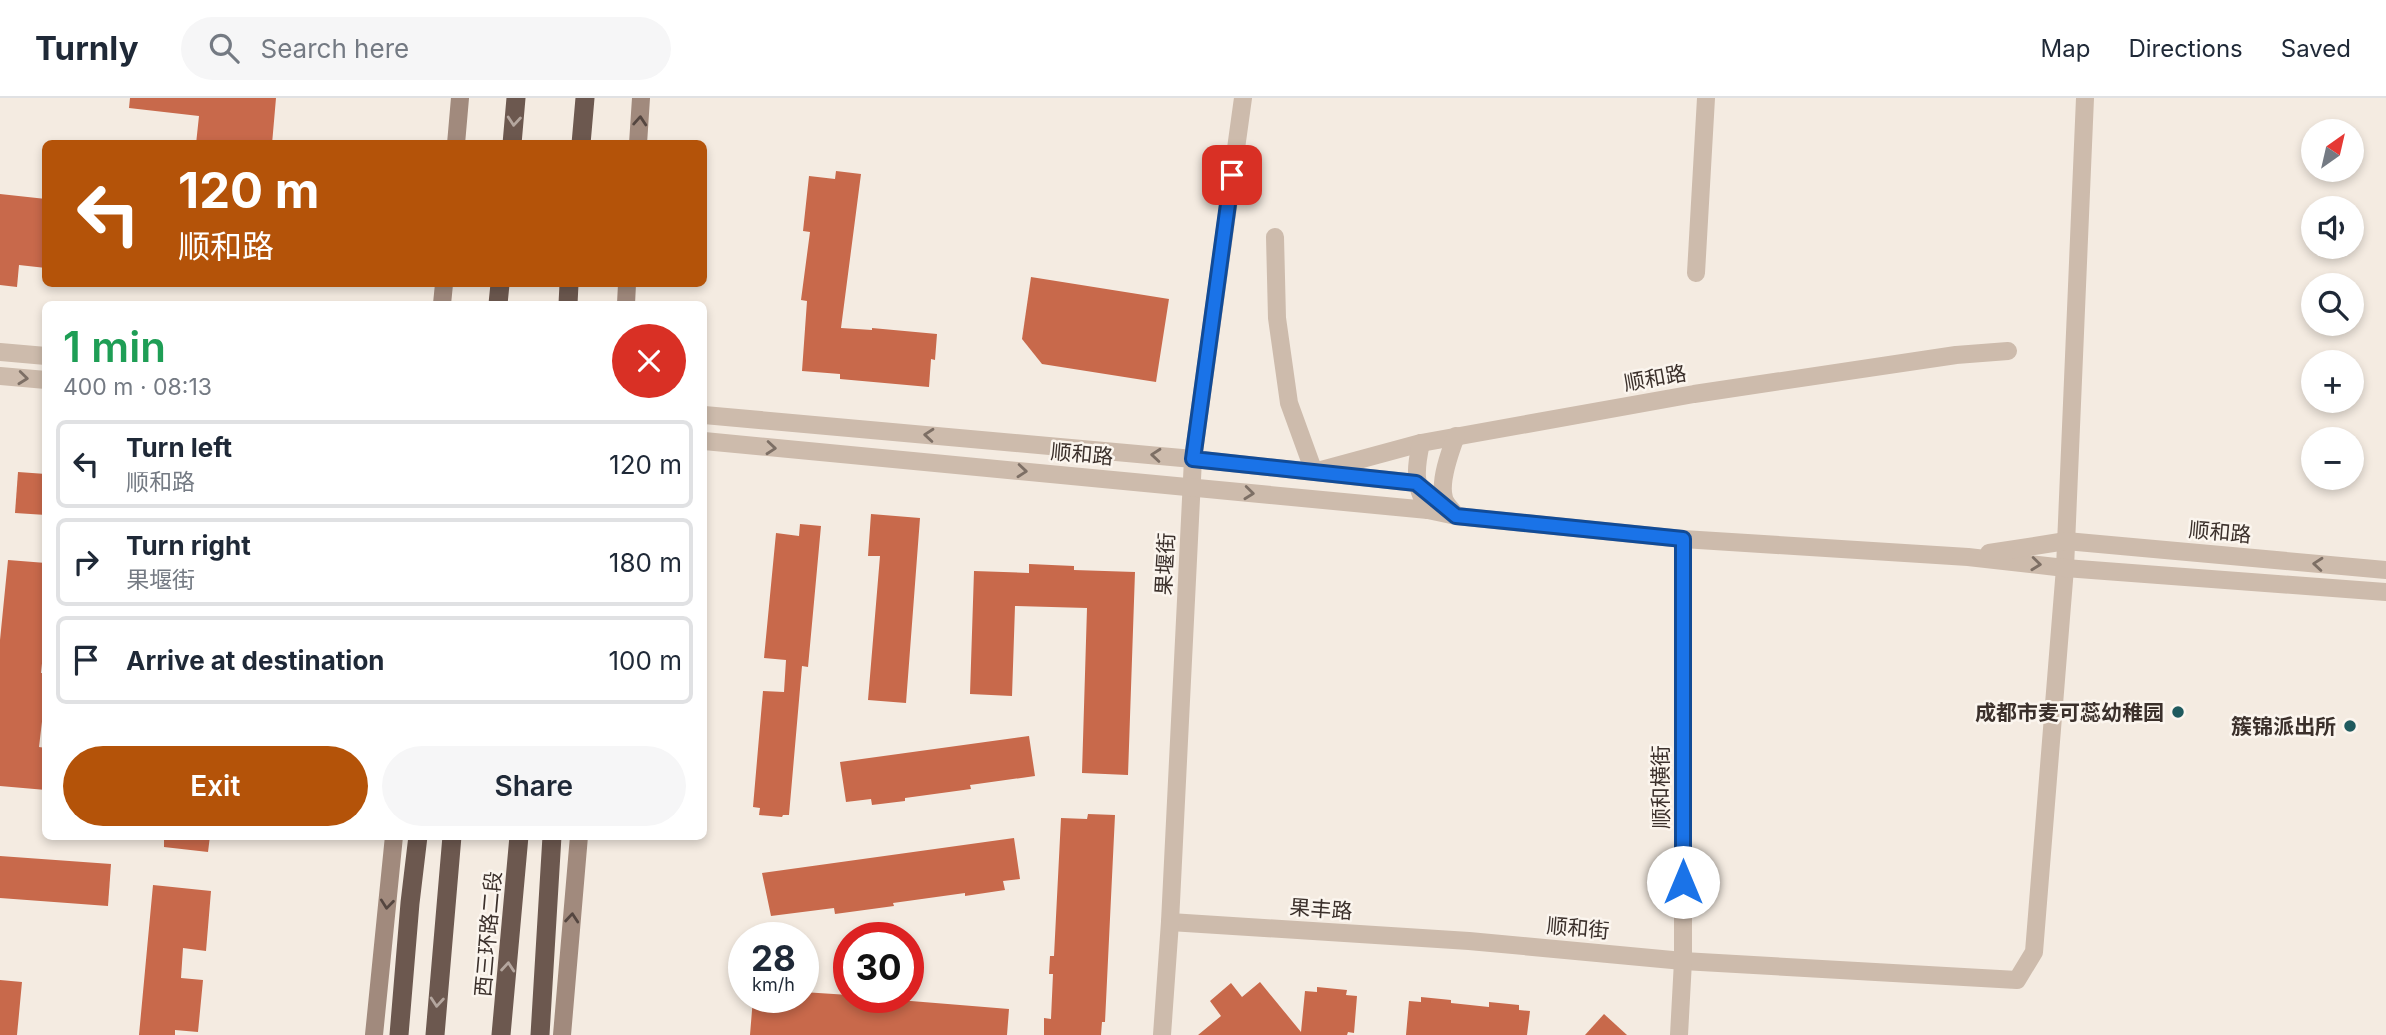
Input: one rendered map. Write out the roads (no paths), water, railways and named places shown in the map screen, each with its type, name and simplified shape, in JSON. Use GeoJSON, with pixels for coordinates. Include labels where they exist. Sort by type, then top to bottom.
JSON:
{"type":"FeatureCollection","features":[{"type":"Feature","properties":{"kind":"highway"},"geometry":{"type":"LineString","coordinates":[[512,140],[516,98]]}},
{"type":"Feature","properties":{"kind":"highway"},"geometry":{"type":"LineString","coordinates":[[581,140],[585,98]]}},
{"type":"Feature","properties":{"kind":"highway"},"geometry":{"type":"LineString","coordinates":[[399,1035],[418,840]]}},
{"type":"Feature","properties":{"kind":"highway"},"geometry":{"type":"LineString","coordinates":[[435,1035],[452,840]]}},
{"type":"Feature","properties":{"kind":"highway","name":"西三环路二段"},"geometry":{"type":"LineString","coordinates":[[501,1035],[519,840]]}},
{"type":"Feature","properties":{"kind":"highway"},"geometry":{"type":"LineString","coordinates":[[540,1035],[552,840]]}},
{"type":"Feature","properties":{"kind":"main road"},"geometry":{"type":"LineString","coordinates":[[456,140],[460,98]]}},
{"type":"Feature","properties":{"kind":"main road"},"geometry":{"type":"LineString","coordinates":[[638,140],[641,98]]}},
{"type":"Feature","properties":{"kind":"main road"},"geometry":{"type":"LineString","coordinates":[[374,1035],[394,840]]}},
{"type":"Feature","properties":{"kind":"main road"},"geometry":{"type":"LineString","coordinates":[[562,1035],[579,840]]}},
{"type":"Feature","properties":{"kind":"street","name":"果堰街"},"geometry":{"type":"LineString","coordinates":[[1163,1035],[1193,459],[1243,98]]}},
{"type":"Feature","properties":{"kind":"street"},"geometry":{"type":"LineString","coordinates":[[1696,273],[1706,98]]}},
{"type":"Feature","properties":{"kind":"street"},"geometry":{"type":"LineString","coordinates":[[2065,568],[2085,98]]}},
{"type":"Feature","properties":{"kind":"street"},"geometry":{"type":"LineString","coordinates":[[1275,237],[1277,318],[1289,404],[1314,472]]}},
{"type":"Feature","properties":{"kind":"street","name":"顺和路"},"geometry":{"type":"LineString","coordinates":[[1314,472],[1421,443],[1694,394],[1956,355],[2008,351]]}},
{"type":"Feature","properties":{"kind":"street"},"geometry":{"type":"LineString","coordinates":[[0,352],[42,356]]}},
{"type":"Feature","properties":{"kind":"street"},"geometry":{"type":"LineString","coordinates":[[0,376],[42,380]]}},
{"type":"Feature","properties":{"kind":"street","name":"顺和路"},"geometry":{"type":"LineString","coordinates":[[707,415],[1193,459],[1416,483]]}},
{"type":"Feature","properties":{"kind":"street"},"geometry":{"type":"LineString","coordinates":[[1456,436],[1448,457],[1444,499],[1456,516]]}},
{"type":"Feature","properties":{"kind":"street","name":"顺和路"},"geometry":{"type":"LineString","coordinates":[[707,441],[1428,510],[1456,516],[1683,539],[1968,557],[2065,568],[2386,592]]}},
{"type":"Feature","properties":{"kind":"street"},"geometry":{"type":"LineString","coordinates":[[1421,443],[1416,483],[1428,510]]}},
{"type":"Feature","properties":{"kind":"street"},"geometry":{"type":"LineString","coordinates":[[1416,483],[1456,516]]}},
{"type":"Feature","properties":{"kind":"street","name":"顺和横街"},"geometry":{"type":"LineString","coordinates":[[1679,1035],[1683,961],[1683,539]]}},
{"type":"Feature","properties":{"kind":"street","name":"顺和路"},"geometry":{"type":"LineString","coordinates":[[1968,557],[2066,541],[2386,570]]}},
{"type":"Feature","properties":{"kind":"street","name":"顺和街"},"geometry":{"type":"LineString","coordinates":[[1469,941],[1683,961],[2017,980],[2034,952],[2065,568]]}},
{"type":"Feature","properties":{"kind":"street","name":"果丰路"},"geometry":{"type":"LineString","coordinates":[[1170,922],[1469,941]]}},
{"type":"Feature","properties":{"kind":"place","name":"成都市麦可蕊幼稚园"},"geometry":{"type":"Point","coordinates":[2178,712]}},
{"type":"Feature","properties":{"kind":"place","name":"簇锦派出所"},"geometry":{"type":"Point","coordinates":[2350,726]}}]}
